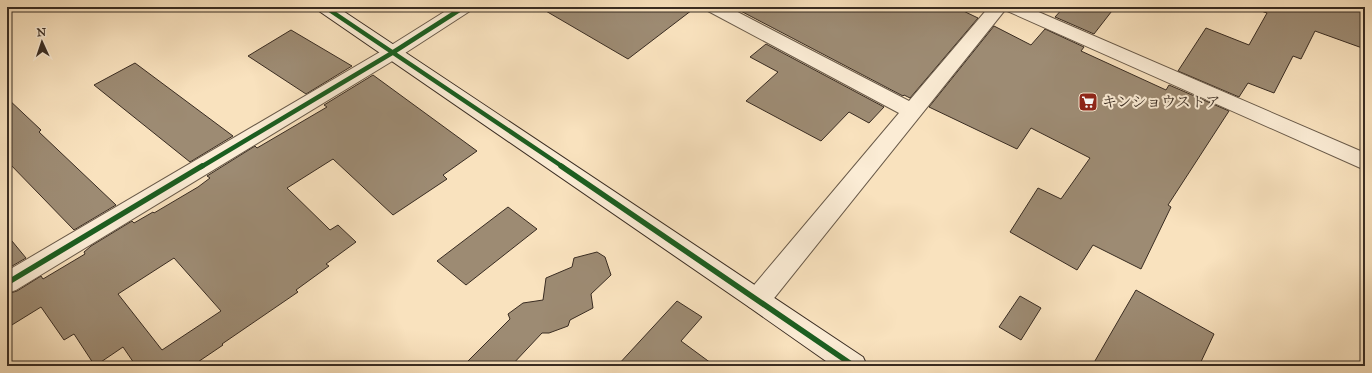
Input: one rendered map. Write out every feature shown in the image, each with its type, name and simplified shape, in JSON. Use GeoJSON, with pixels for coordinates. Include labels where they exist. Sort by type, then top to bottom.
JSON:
{"type":"FeatureCollection","features":[{"type":"Feature","properties":{"kind":"street"},"geometry":{"type":"LineString","coordinates":[[325,7],[758,299],[854,366]]}},
{"type":"Feature","properties":{"kind":"street"},"geometry":{"type":"LineString","coordinates":[[7,283],[392,53],[464,7]]}},
{"type":"Feature","properties":{"kind":"street"},"geometry":{"type":"LineString","coordinates":[[714,7],[913,112]]}},
{"type":"Feature","properties":{"kind":"street"},"geometry":{"type":"LineString","coordinates":[[758,299],[998,7]]}},
{"type":"Feature","properties":{"kind":"street"},"geometry":{"type":"LineString","coordinates":[[1012,7],[1365,162]]}},
{"type":"Feature","properties":{"kind":"building"},"geometry":{"type":"Polygon","coordinates":[[[539,7],[696,7],[628,59],[539,7]]]}},
{"type":"Feature","properties":{"kind":"building"},"geometry":{"type":"Polygon","coordinates":[[[733,7],[955,7],[978,18],[910,98],[904,95],[903,96],[733,7]]]}},
{"type":"Feature","properties":{"kind":"building"},"geometry":{"type":"Polygon","coordinates":[[[1064,7],[1115,7],[1094,34],[1055,17],[1064,7]]]}},
{"type":"Feature","properties":{"kind":"building"},"geometry":{"type":"Polygon","coordinates":[[[1259,7],[1365,7],[1365,49],[1315,31],[1301,59],[1293,56],[1274,93],[1248,83],[1239,97],[1178,71],[1206,28],[1249,45],[1267,13],[1258,10],[1259,7]]]}},
{"type":"Feature","properties":{"kind":"building"},"geometry":{"type":"Polygon","coordinates":[[[994,26],[1031,45],[1045,29],[1084,47],[1081,51],[1166,90],[1169,85],[1229,111],[1168,205],[1171,207],[1141,269],[1093,245],[1077,270],[1010,232],[1038,188],[1061,199],[1090,158],[1031,128],[1017,149],[929,107],[994,26]]]}},
{"type":"Feature","properties":{"kind":"building"},"geometry":{"type":"Polygon","coordinates":[[[291,30],[352,66],[306,94],[248,56],[291,30]]]}},
{"type":"Feature","properties":{"kind":"building"},"geometry":{"type":"Polygon","coordinates":[[[766,44],[884,107],[869,123],[849,112],[821,141],[746,101],[778,72],[750,57],[766,44]]]}},
{"type":"Feature","properties":{"kind":"building"},"geometry":{"type":"Polygon","coordinates":[[[135,63],[233,136],[190,162],[94,85],[135,63]]]}},
{"type":"Feature","properties":{"kind":"building"},"geometry":{"type":"Polygon","coordinates":[[[373,75],[477,151],[443,175],[447,179],[393,215],[333,159],[287,188],[330,230],[338,225],[356,242],[326,264],[329,266],[296,290],[298,292],[192,366],[136,366],[123,347],[95,366],[74,334],[64,340],[41,307],[7,328],[7,294],[17,291],[41,276],[43,279],[85,254],[84,252],[91,246],[132,221],[134,223],[153,212],[154,213],[198,187],[210,178],[207,176],[255,146],[257,148],[327,107],[324,105],[373,75]],[[174,258],[118,294],[162,350],[221,311],[174,258]]]}},
{"type":"Feature","properties":{"kind":"building"},"geometry":{"type":"Polygon","coordinates":[[[7,98],[41,130],[39,132],[116,205],[74,230],[7,161],[7,98]]]}},
{"type":"Feature","properties":{"kind":"building"},"geometry":{"type":"Polygon","coordinates":[[[508,207],[537,229],[466,285],[437,261],[508,207]]]}},
{"type":"Feature","properties":{"kind":"building"},"geometry":{"type":"Polygon","coordinates":[[[7,235],[26,258],[7,269],[7,235]]]}},
{"type":"Feature","properties":{"kind":"building"},"geometry":{"type":"Polygon","coordinates":[[[597,252],[605,257],[611,275],[591,294],[593,308],[570,320],[568,326],[549,333],[542,333],[511,366],[463,366],[510,319],[508,314],[523,303],[543,300],[546,278],[572,267],[574,258],[597,252]]]}},
{"type":"Feature","properties":{"kind":"building"},"geometry":{"type":"Polygon","coordinates":[[[1136,290],[1214,334],[1199,366],[1092,366],[1136,290]]]}},
{"type":"Feature","properties":{"kind":"building"},"geometry":{"type":"Polygon","coordinates":[[[1020,296],[1041,308],[1021,340],[999,327],[1020,296]]]}},
{"type":"Feature","properties":{"kind":"building"},"geometry":{"type":"Polygon","coordinates":[[[677,301],[702,317],[681,341],[715,366],[617,366],[677,301]]]}},
{"type":"Feature","properties":{"kind":"cycle path"},"geometry":{"type":"LineString","coordinates":[[325,7],[758,299],[854,366]]}},
{"type":"Feature","properties":{"kind":"cycle path"},"geometry":{"type":"LineString","coordinates":[[7,283],[392,53],[464,7]]}},
{"type":"Feature","properties":{"kind":"place","name":"キンショウストア"},"geometry":{"type":"Point","coordinates":[1088,102]}}]}
